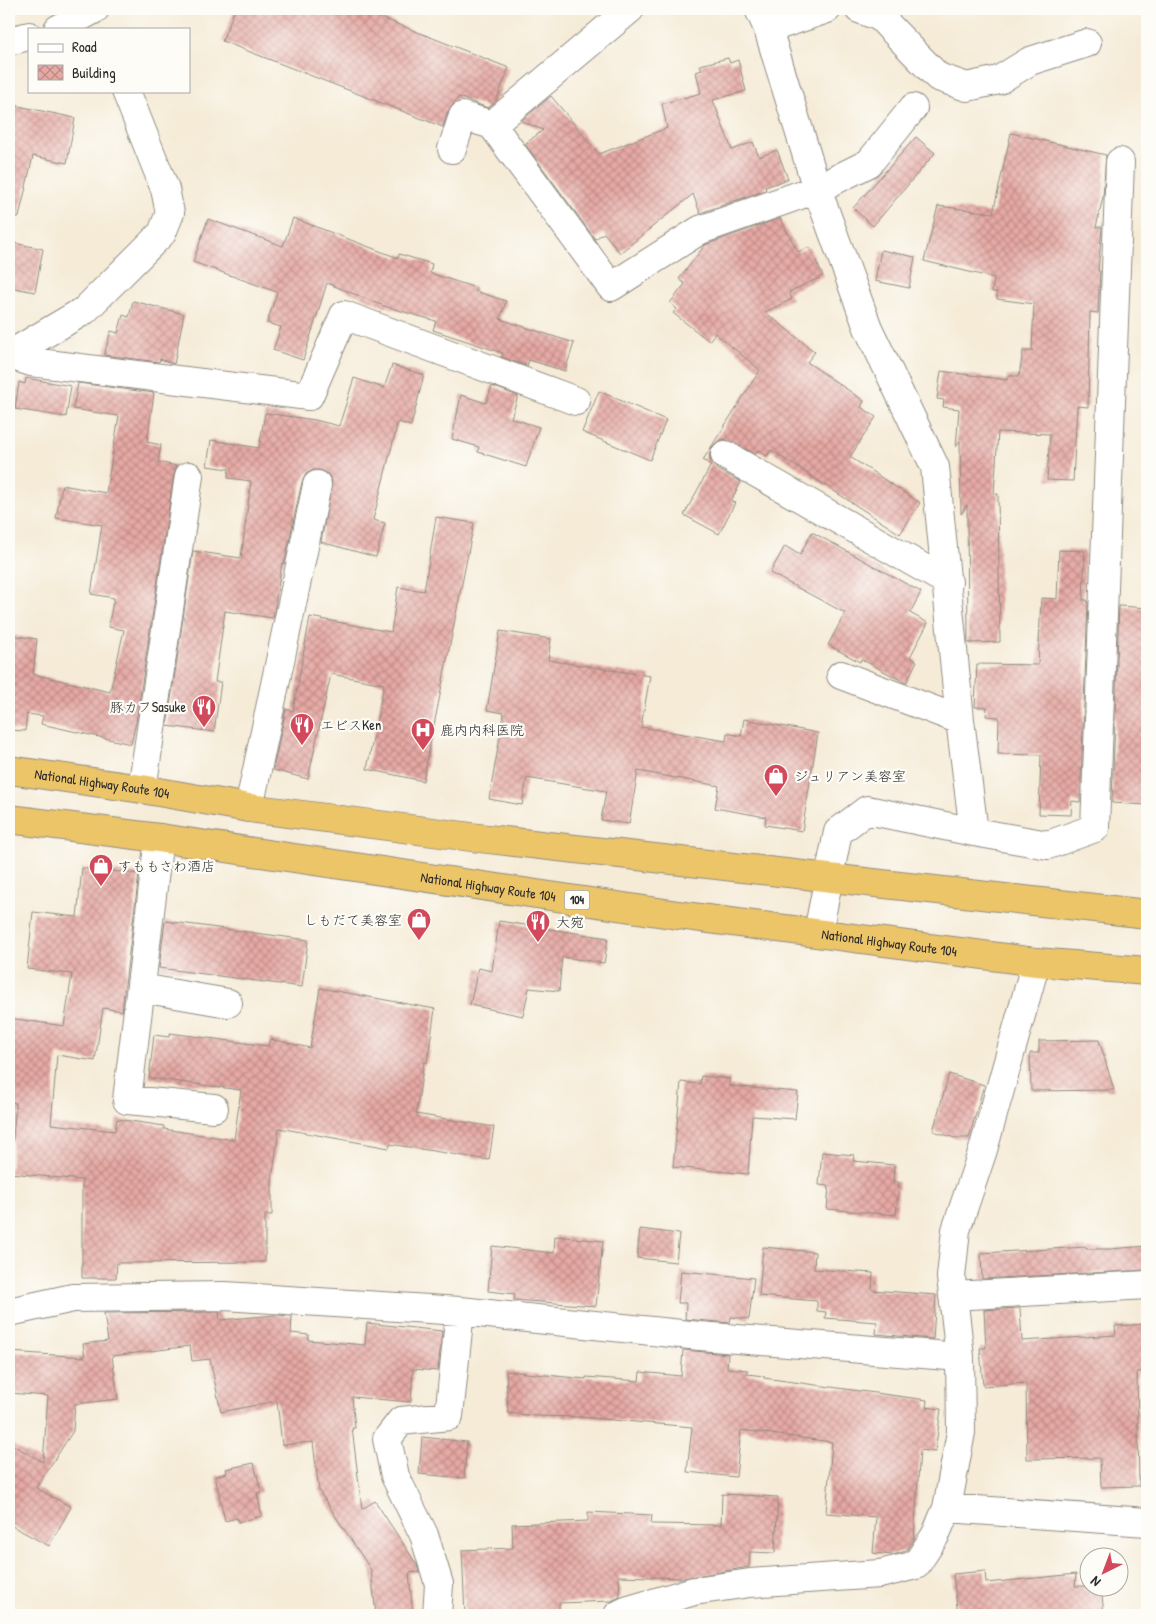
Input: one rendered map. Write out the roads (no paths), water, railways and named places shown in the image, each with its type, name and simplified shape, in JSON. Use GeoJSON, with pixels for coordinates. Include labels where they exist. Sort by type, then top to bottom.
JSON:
{"type":"FeatureCollection","features":[{"type":"Feature","properties":{"kind":"highway","name":"National Highway Route 104"},"geometry":{"type":"LineString","coordinates":[[9,770],[142,789],[248,808],[479,838],[1147,914]]}},
{"type":"Feature","properties":{"kind":"highway","name":"National Highway Route 104"},"geometry":{"type":"LineString","coordinates":[[9,819],[159,838],[678,915],[1036,962],[1147,971]]}},
{"type":"Feature","properties":{"kind":"street"},"geometry":{"type":"LineString","coordinates":[[60,28],[94,9],[102,28]]}},
{"type":"Feature","properties":{"kind":"street"},"geometry":{"type":"LineString","coordinates":[[492,125],[630,9]]}},
{"type":"Feature","properties":{"kind":"street"},"geometry":{"type":"LineString","coordinates":[[827,9],[764,19],[817,189],[868,328],[935,467],[948,582],[960,720],[974,832]]}},
{"type":"Feature","properties":{"kind":"street"},"geometry":{"type":"LineString","coordinates":[[859,9],[880,17],[938,77],[967,87],[999,80],[1030,61],[1087,43]]}},
{"type":"Feature","properties":{"kind":"street"},"geometry":{"type":"LineString","coordinates":[[9,41],[28,36]]}},
{"type":"Feature","properties":{"kind":"street"},"geometry":{"type":"LineString","coordinates":[[9,355],[85,310],[162,233],[170,213],[165,189],[126,92]]}},
{"type":"Feature","properties":{"kind":"street"},"geometry":{"type":"LineString","coordinates":[[452,149],[462,116],[492,125],[611,287],[700,230],[817,189],[869,163],[913,108]]}},
{"type":"Feature","properties":{"kind":"street"},"geometry":{"type":"LineString","coordinates":[[818,932],[838,832],[867,810],[974,832],[1048,844],[1095,828],[1120,162]]}},
{"type":"Feature","properties":{"kind":"street"},"geometry":{"type":"LineString","coordinates":[[9,355],[31,362],[310,396],[344,316],[576,401]]}},
{"type":"Feature","properties":{"kind":"street"},"geometry":{"type":"LineString","coordinates":[[725,455],[948,582]]}},
{"type":"Feature","properties":{"kind":"street"},"geometry":{"type":"LineString","coordinates":[[142,789],[189,476]]}},
{"type":"Feature","properties":{"kind":"street"},"geometry":{"type":"LineString","coordinates":[[248,808],[317,485]]}},
{"type":"Feature","properties":{"kind":"street"},"geometry":{"type":"LineString","coordinates":[[841,675],[960,720]]}},
{"type":"Feature","properties":{"kind":"street"},"geometry":{"type":"LineString","coordinates":[[159,838],[127,1100],[214,1108]]}},
{"type":"Feature","properties":{"kind":"street"},"geometry":{"type":"LineString","coordinates":[[618,1615],[626,1611],[693,1603],[750,1582],[880,1574],[916,1566],[935,1536],[947,1508],[961,1432],[960,1357],[951,1277],[956,1230],[983,1150],[1036,962]]}},
{"type":"Feature","properties":{"kind":"street"},"geometry":{"type":"LineString","coordinates":[[141,988],[228,1003]]}},
{"type":"Feature","properties":{"kind":"street"},"geometry":{"type":"LineString","coordinates":[[953,1296],[1147,1286]]}},
{"type":"Feature","properties":{"kind":"street"},"geometry":{"type":"LineString","coordinates":[[9,1312],[72,1298],[225,1296],[460,1310],[700,1336],[960,1357]]}},
{"type":"Feature","properties":{"kind":"street"},"geometry":{"type":"LineString","coordinates":[[437,1615],[439,1584],[424,1536],[394,1476],[387,1439],[401,1421],[449,1416],[460,1310]]}},
{"type":"Feature","properties":{"kind":"street"},"geometry":{"type":"LineString","coordinates":[[947,1508],[1147,1522]]}},
{"type":"Feature","properties":{"kind":"place","name":"豚カフSasuke"},"geometry":{"type":"Point","coordinates":[204,728]}},
{"type":"Feature","properties":{"kind":"place","name":"エビスKen"},"geometry":{"type":"Point","coordinates":[302,746]}},
{"type":"Feature","properties":{"kind":"place","name":"鹿内内科医院"},"geometry":{"type":"Point","coordinates":[423,751]}},
{"type":"Feature","properties":{"kind":"place","name":"ジュリアン美容室"},"geometry":{"type":"Point","coordinates":[776,797]}},
{"type":"Feature","properties":{"kind":"place","name":"すももさわ酒店"},"geometry":{"type":"Point","coordinates":[101,887]}},
{"type":"Feature","properties":{"kind":"place","name":"しもだて美容室"},"geometry":{"type":"Point","coordinates":[419,941]}},
{"type":"Feature","properties":{"kind":"place","name":"大宛"},"geometry":{"type":"Point","coordinates":[538,943]}}]}
